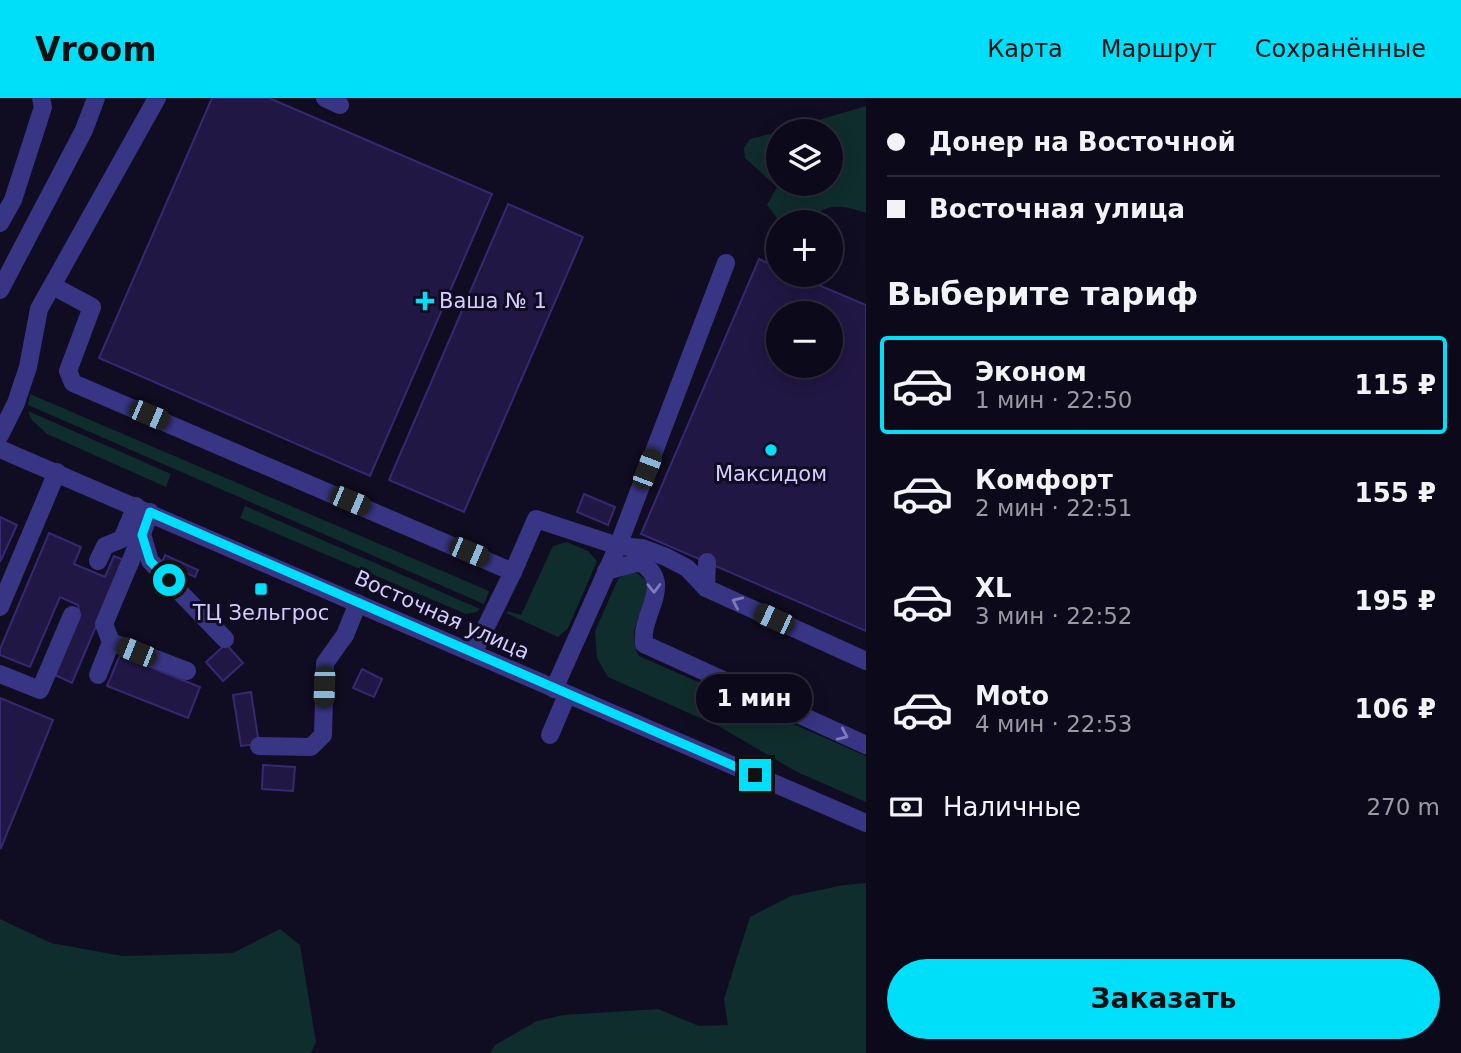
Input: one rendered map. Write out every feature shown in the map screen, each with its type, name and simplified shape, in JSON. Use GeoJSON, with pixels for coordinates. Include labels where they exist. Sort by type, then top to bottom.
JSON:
{"type":"FeatureCollection","features":[{"type":"Feature","properties":{"kind":"street"},"geometry":{"type":"LineString","coordinates":[[0,223],[13,200],[43,107],[41,98]]}},
{"type":"Feature","properties":{"kind":"street"},"geometry":{"type":"LineString","coordinates":[[0,290],[84,130],[96,98]]}},
{"type":"Feature","properties":{"kind":"street"},"geometry":{"type":"LineString","coordinates":[[0,435],[16,403],[27,367],[39,309],[157,98]]}},
{"type":"Feature","properties":{"kind":"street"},"geometry":{"type":"LineString","coordinates":[[550,735],[561,692],[606,571],[618,546],[726,263]]}},
{"type":"Feature","properties":{"kind":"street"},"geometry":{"type":"LineString","coordinates":[[53,286],[92,307],[68,371],[73,383],[513,572]]}},
{"type":"Feature","properties":{"kind":"street","name":"Восточная улица"},"geometry":{"type":"LineString","coordinates":[[0,449],[866,823]]}},
{"type":"Feature","properties":{"kind":"street"},"geometry":{"type":"LineString","coordinates":[[2,598],[57,472]]}},
{"type":"Feature","properties":{"kind":"street"},"geometry":{"type":"LineString","coordinates":[[143,509],[142,534],[150,561],[225,639]]}},
{"type":"Feature","properties":{"kind":"street"},"geometry":{"type":"LineString","coordinates":[[98,561],[105,546],[122,539],[143,509]]}},
{"type":"Feature","properties":{"kind":"street"},"geometry":{"type":"LineString","coordinates":[[473,653],[536,519],[618,546],[642,548],[666,556],[687,568],[706,587],[866,661]]}},
{"type":"Feature","properties":{"kind":"street"},"geometry":{"type":"LineString","coordinates":[[98,675],[111,642],[104,624],[142,534]]}},
{"type":"Feature","properties":{"kind":"street"},"geometry":{"type":"LineString","coordinates":[[606,571],[640,562],[649,568],[656,580],[656,597],[642,630],[644,644],[866,745]]}},
{"type":"Feature","properties":{"kind":"street"},"geometry":{"type":"LineString","coordinates":[[706,587],[707,562]]}},
{"type":"Feature","properties":{"kind":"street"},"geometry":{"type":"LineString","coordinates":[[259,746],[311,747],[323,735],[325,663],[345,635],[358,603]]}},
{"type":"Feature","properties":{"kind":"street"},"geometry":{"type":"LineString","coordinates":[[0,674],[40,690],[72,615]]}},
{"type":"Feature","properties":{"kind":"street"},"geometry":{"type":"LineString","coordinates":[[111,642],[187,671]]}},
{"type":"Feature","properties":{"kind":"green space"},"geometry":{"type":"Polygon","coordinates":[[[866,106],[866,213],[840,207],[822,210],[771,210],[767,205],[772,196],[843,196],[843,119],[822,119],[866,106]]]}},
{"type":"Feature","properties":{"kind":"green space"},"geometry":{"type":"Polygon","coordinates":[[[766,135],[766,177],[745,158],[744,148],[750,139],[766,135]]]}},
{"type":"Feature","properties":{"kind":"green space"},"geometry":{"type":"Polygon","coordinates":[[[30,394],[489,591],[484,604],[28,405],[30,394]]]}},
{"type":"Feature","properties":{"kind":"green space"},"geometry":{"type":"Polygon","coordinates":[[[28,411],[171,474],[166,487],[47,434],[31,419],[28,411]]]}},
{"type":"Feature","properties":{"kind":"green space"},"geometry":{"type":"Polygon","coordinates":[[[245,506],[480,609],[466,614],[240,518],[245,506]]]}},
{"type":"Feature","properties":{"kind":"green space"},"geometry":{"type":"Polygon","coordinates":[[[567,542],[588,551],[597,561],[568,628],[558,637],[506,613],[508,611],[521,615],[553,546],[567,542]]]}},
{"type":"Feature","properties":{"kind":"green space"},"geometry":{"type":"Polygon","coordinates":[[[637,573],[648,582],[635,627],[635,646],[639,656],[866,756],[866,802],[797,772],[720,727],[608,677],[597,658],[595,631],[618,579],[626,574],[637,573]]]}},
{"type":"Feature","properties":{"kind":"green space"},"geometry":{"type":"Polygon","coordinates":[[[866,883],[866,1053],[490,1053],[495,1045],[537,1021],[564,1015],[658,1009],[699,1026],[728,1025],[724,999],[750,917],[791,896],[866,883]]]}},
{"type":"Feature","properties":{"kind":"green space"},"geometry":{"type":"Polygon","coordinates":[[[0,919],[51,943],[123,956],[233,953],[280,929],[300,945],[316,1042],[311,1053],[0,1053],[0,919]]]}},
{"type":"Feature","properties":{"kind":"building"},"geometry":{"type":"Polygon","coordinates":[[[212,98],[269,98],[492,194],[370,476],[99,358],[212,98]]]}},
{"type":"Feature","properties":{"kind":"building"},"geometry":{"type":"Polygon","coordinates":[[[508,204],[583,237],[464,512],[389,480],[508,204]]]}},
{"type":"Feature","properties":{"kind":"building","name":"Максидом"},"geometry":{"type":"Polygon","coordinates":[[[759,259],[766,262],[766,287],[823,287],[866,305],[866,631],[641,534],[759,259]]]}},
{"type":"Feature","properties":{"kind":"building"},"geometry":{"type":"Polygon","coordinates":[[[584,494],[615,507],[608,525],[577,512],[584,494]]]}},
{"type":"Feature","properties":{"kind":"building"},"geometry":{"type":"Polygon","coordinates":[[[0,517],[17,525],[0,562],[0,517]]]}},
{"type":"Feature","properties":{"kind":"building"},"geometry":{"type":"Polygon","coordinates":[[[49,533],[81,547],[74,564],[105,577],[114,556],[124,560],[72,683],[55,675],[80,615],[78,605],[60,597],[30,667],[0,655],[0,649],[49,533]]]}},
{"type":"Feature","properties":{"kind":"building"},"geometry":{"type":"Polygon","coordinates":[[[165,555],[198,570],[195,577],[162,562],[165,555]]]}},
{"type":"Feature","properties":{"kind":"building"},"geometry":{"type":"Polygon","coordinates":[[[226,644],[243,663],[223,681],[206,662],[226,644]]]}},
{"type":"Feature","properties":{"kind":"building"},"geometry":{"type":"Polygon","coordinates":[[[120,655],[200,687],[188,718],[107,686],[120,655]]]}},
{"type":"Feature","properties":{"kind":"building"},"geometry":{"type":"Polygon","coordinates":[[[362,669],[382,679],[374,697],[353,688],[362,669]]]}},
{"type":"Feature","properties":{"kind":"building"},"geometry":{"type":"Polygon","coordinates":[[[251,692],[259,744],[241,746],[233,695],[251,692]]]}},
{"type":"Feature","properties":{"kind":"building"},"geometry":{"type":"Polygon","coordinates":[[[0,698],[53,720],[1,848],[0,847],[0,698]]]}},
{"type":"Feature","properties":{"kind":"building"},"geometry":{"type":"Polygon","coordinates":[[[263,765],[295,767],[293,791],[262,789],[263,765]]]}},
{"type":"Feature","properties":{"kind":"place","name":"Ваша № 1"},"geometry":{"type":"Point","coordinates":[425,301]}},
{"type":"Feature","properties":{"kind":"place","name":"Максидом"},"geometry":{"type":"Point","coordinates":[771,450]}},
{"type":"Feature","properties":{"kind":"place","name":"ТЦ Зельгрос"},"geometry":{"type":"Point","coordinates":[261,589]}},
{"type":"Feature","properties":{"kind":"route"},"geometry":{"type":"LineString","coordinates":[[169,580],[150,561],[142,535],[150,512],[755,775]]}}]}
